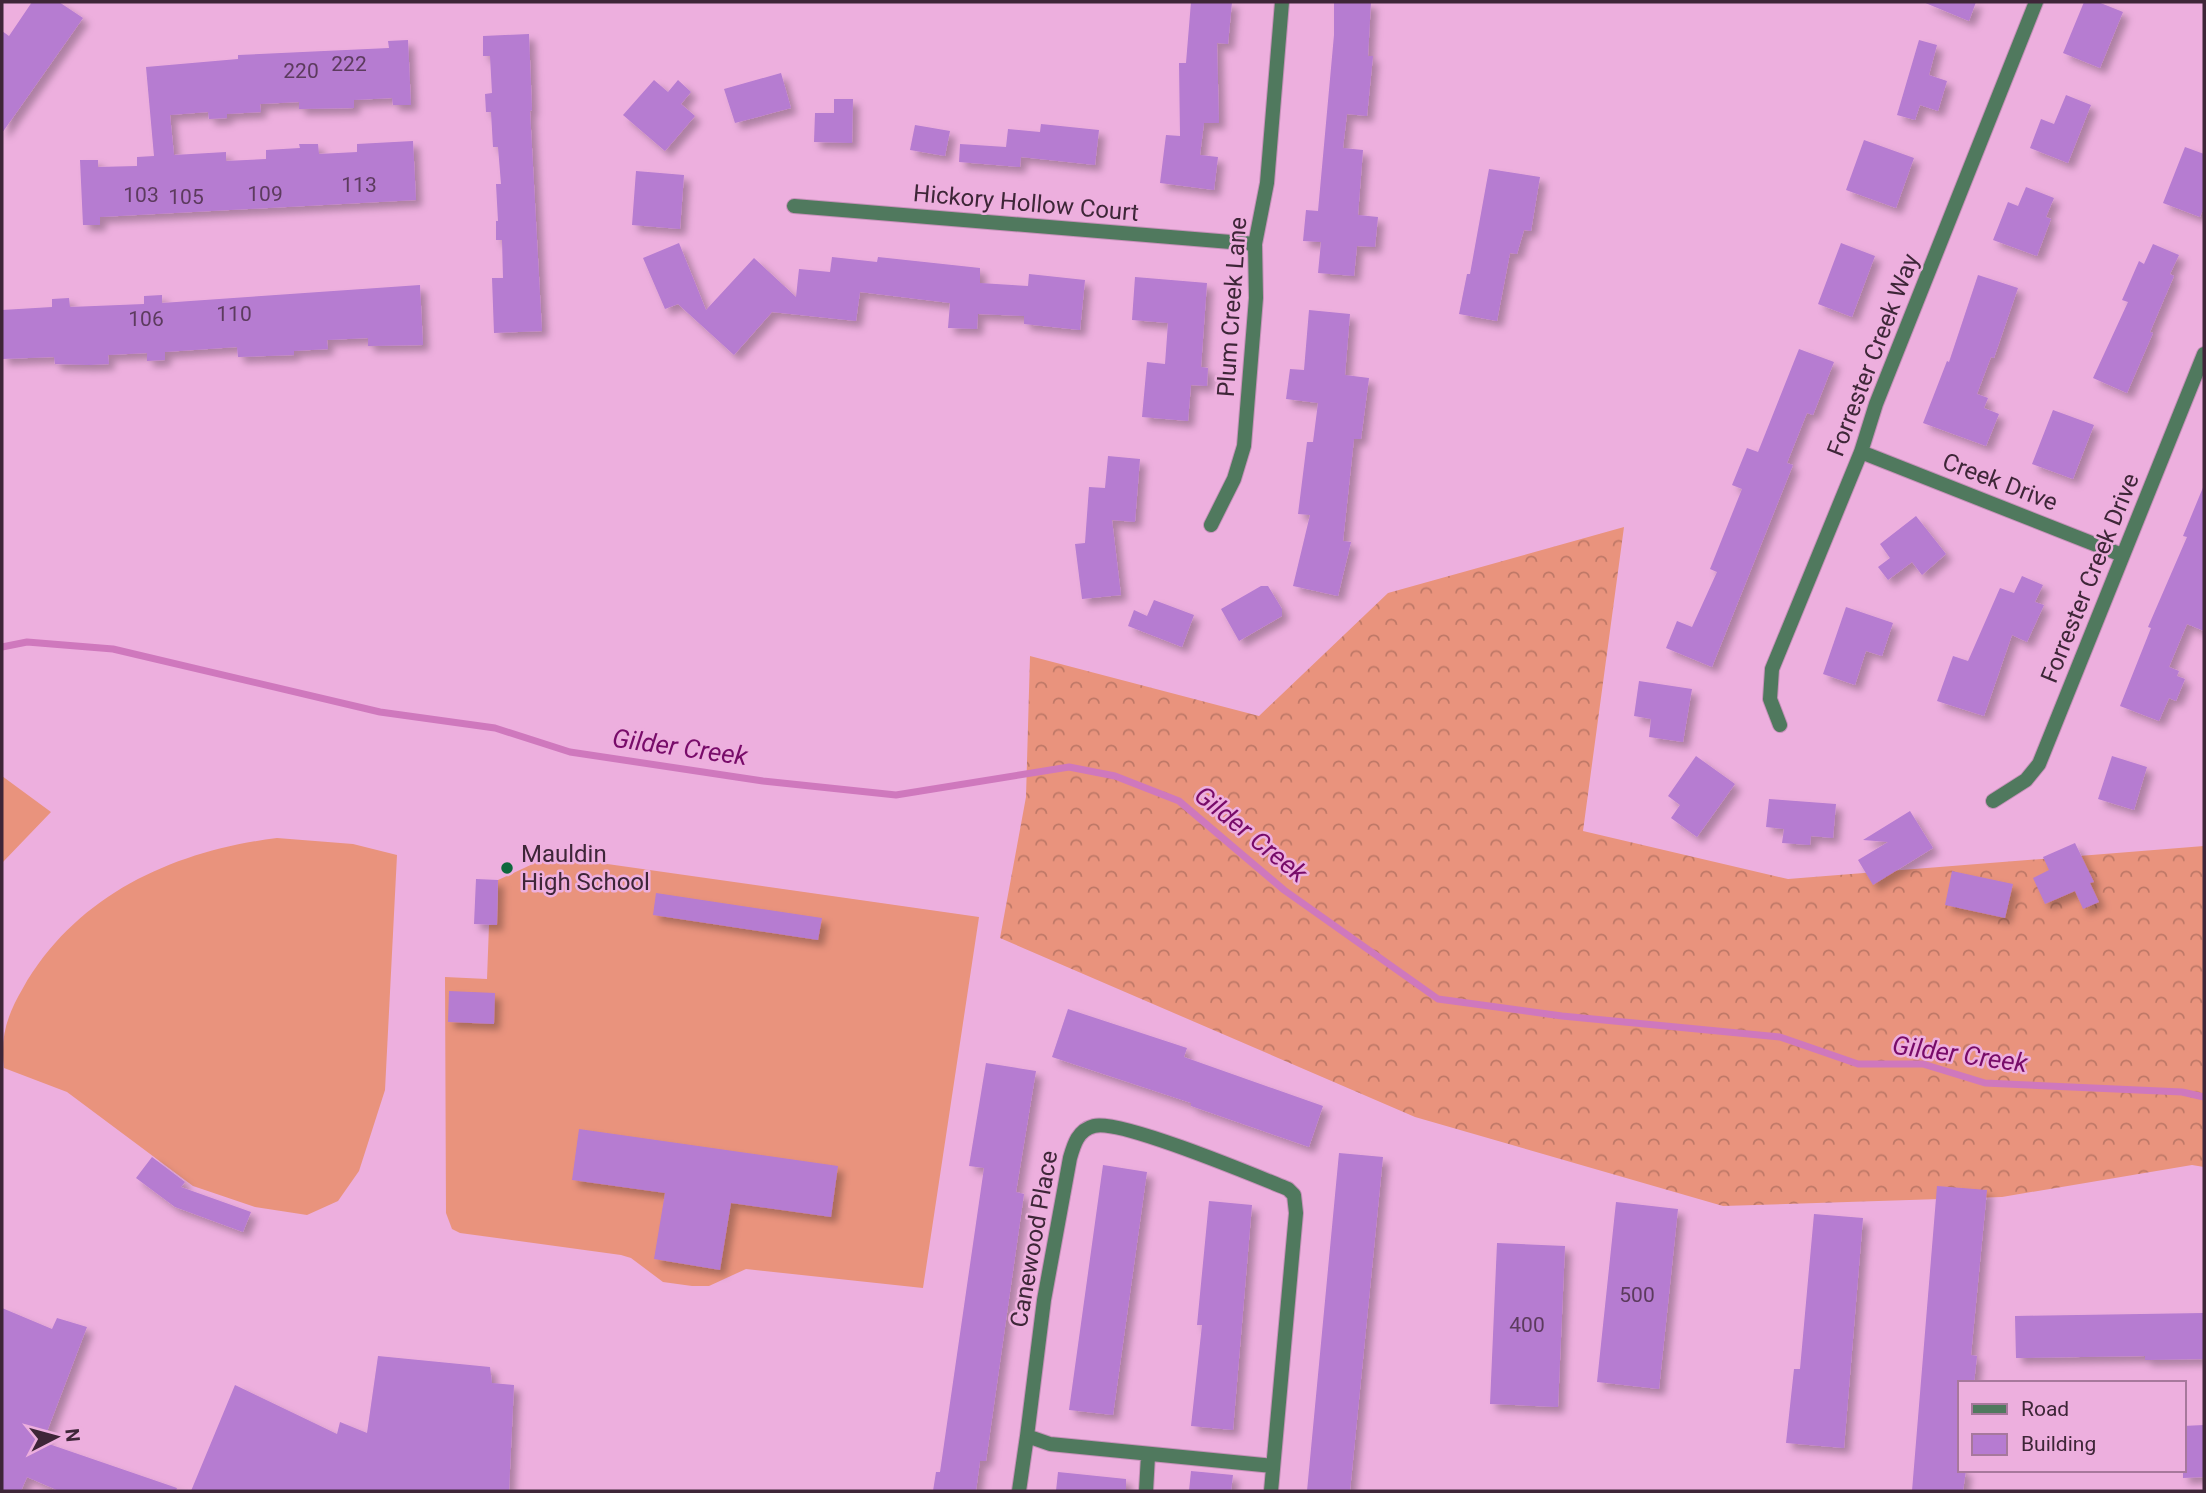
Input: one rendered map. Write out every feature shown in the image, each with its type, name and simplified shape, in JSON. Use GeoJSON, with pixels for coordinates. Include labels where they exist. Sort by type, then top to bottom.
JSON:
{"type":"FeatureCollection","features":[{"type":"Feature","properties":{"kind":"street","name":"Plum Creek Lane"},"geometry":{"type":"LineString","coordinates":[[1211,525],[1234,479],[1244,446],[1256,298],[1255,244],[1266,183],[1282,2]]}},
{"type":"Feature","properties":{"kind":"street","name":"Forrester Creek Way"},"geometry":{"type":"LineString","coordinates":[[1780,725],[1770,699],[1772,669],[1861,452],[1876,404],[2036,2]]}},
{"type":"Feature","properties":{"kind":"street","name":"Hickory Hollow Court"},"geometry":{"type":"LineString","coordinates":[[794,206],[1255,244]]}},
{"type":"Feature","properties":{"kind":"street","name":"Forrester Creek Drive"},"geometry":{"type":"LineString","coordinates":[[1993,801],[2026,780],[2039,764],[2204,354]]}},
{"type":"Feature","properties":{"kind":"street","name":"Creek Drive"},"geometry":{"type":"LineString","coordinates":[[1861,452],[2122,555]]}},
{"type":"Feature","properties":{"kind":"street","name":"Canewood Place"},"geometry":{"type":"LineString","coordinates":[[1019,1491],[1044,1300],[1070,1158],[1075,1141],[1084,1130],[1110,1124],[1289,1189],[1294,1195],[1296,1213],[1271,1491]]}},
{"type":"Feature","properties":{"kind":"street"},"geometry":{"type":"LineString","coordinates":[[1027,1436],[1050,1444],[1148,1456],[1273,1466]]}},
{"type":"Feature","properties":{"kind":"street"},"geometry":{"type":"LineString","coordinates":[[1146,1491],[1148,1456]]}},
{"type":"Feature","properties":{"kind":"green space"},"geometry":{"type":"Polygon","coordinates":[[[1624,527],[1583,831],[1788,879],[2204,846],[2204,1167],[2192,1165],[2002,1197],[1723,1206],[1415,1117],[1000,938],[1026,797],[1030,656],[1259,716],[1388,593],[1624,527]]]}},
{"type":"Feature","properties":{"kind":"green space"},"geometry":{"type":"Polygon","coordinates":[[[2,776],[51,812],[2,863],[2,776]]]}},
{"type":"Feature","properties":{"kind":"green space"},"geometry":{"type":"Polygon","coordinates":[[[277,838],[353,844],[397,855],[385,1090],[359,1171],[338,1201],[307,1215],[255,1207],[193,1186],[67,1092],[4,1068],[3,1057],[6,1026],[23,988],[45,955],[71,927],[100,903],[166,866],[239,844],[277,838]]]}},
{"type":"Feature","properties":{"kind":"green space"},"geometry":{"type":"Polygon","coordinates":[[[558,857],[979,917],[923,1288],[746,1269],[709,1286],[692,1286],[663,1282],[631,1258],[621,1255],[460,1233],[452,1229],[446,1213],[445,977],[487,979],[489,925],[497,924],[498,880],[537,862],[558,857]]]}},
{"type":"Feature","properties":{"kind":"building"},"geometry":{"type":"Polygon","coordinates":[[[32,2],[59,2],[83,18],[2,133],[2,31],[9,36],[32,2]]]}},
{"type":"Feature","properties":{"kind":"building"},"geometry":{"type":"Polygon","coordinates":[[[1191,2],[1232,2],[1228,44],[1217,43],[1219,123],[1204,123],[1200,155],[1218,157],[1214,190],[1160,183],[1166,135],[1180,136],[1179,63],[1186,63],[1191,2]]]}},
{"type":"Feature","properties":{"kind":"building"},"geometry":{"type":"Polygon","coordinates":[[[1334,2],[1371,2],[1368,56],[1373,56],[1367,116],[1347,114],[1343,148],[1363,150],[1358,215],[1378,217],[1375,247],[1357,246],[1354,276],[1318,273],[1321,242],[1303,241],[1306,210],[1318,211],[1334,35],[1334,2]]]}},
{"type":"Feature","properties":{"kind":"building"},"geometry":{"type":"Polygon","coordinates":[[[1923,2],[1976,2],[1969,21],[1923,2]]]}},
{"type":"Feature","properties":{"kind":"building"},"geometry":{"type":"Polygon","coordinates":[[[2084,2],[2098,2],[2123,12],[2100,68],[2063,53],[2084,2]]]}},
{"type":"Feature","properties":{"kind":"building"},"geometry":{"type":"Polygon","coordinates":[[[529,34],[530,111],[542,331],[494,333],[492,278],[503,278],[502,240],[496,240],[496,184],[501,184],[498,147],[493,147],[491,112],[486,112],[485,94],[492,93],[490,56],[483,56],[483,36],[529,34]]]}},
{"type":"Feature","properties":{"kind":"building"},"geometry":{"type":"Polygon","coordinates":[[[408,40],[411,105],[393,105],[392,98],[354,100],[354,108],[299,109],[299,102],[260,104],[261,112],[227,114],[227,118],[209,119],[208,112],[170,115],[174,155],[226,152],[226,161],[266,159],[266,150],[300,148],[299,144],[318,144],[319,154],[357,152],[357,144],[413,141],[416,200],[100,217],[100,225],[83,225],[80,160],[98,160],[98,167],[137,166],[137,157],[154,156],[146,67],[238,59],[238,55],[389,48],[388,41],[408,40]]]}},
{"type":"Feature","properties":{"kind":"building"},"geometry":{"type":"Polygon","coordinates":[[[1919,40],[1937,45],[1929,75],[1947,81],[1938,111],[1920,105],[1915,120],[1897,115],[1919,40]]]}},
{"type":"Feature","properties":{"kind":"building"},"geometry":{"type":"Polygon","coordinates":[[[781,73],[791,108],[735,123],[724,89],[781,73]]]}},
{"type":"Feature","properties":{"kind":"building"},"geometry":{"type":"Polygon","coordinates":[[[654,80],[668,92],[678,80],[691,92],[681,104],[695,116],[665,151],[623,115],[654,80]]]}},
{"type":"Feature","properties":{"kind":"building"},"geometry":{"type":"Polygon","coordinates":[[[2066,95],[2091,105],[2068,163],[2030,148],[2041,119],[2054,124],[2066,95]]]}},
{"type":"Feature","properties":{"kind":"building"},"geometry":{"type":"Polygon","coordinates":[[[834,99],[853,99],[852,143],[814,142],[815,113],[834,113],[834,99]]]}},
{"type":"Feature","properties":{"kind":"building"},"geometry":{"type":"Polygon","coordinates":[[[1041,124],[1099,130],[1095,165],[1021,157],[1020,167],[959,162],[960,144],[1006,147],[1008,129],[1040,132],[1041,124]]]}},
{"type":"Feature","properties":{"kind":"building"},"geometry":{"type":"Polygon","coordinates":[[[915,125],[950,131],[945,156],[910,150],[915,125]]]}},
{"type":"Feature","properties":{"kind":"building"},"geometry":{"type":"Polygon","coordinates":[[[1864,140],[1914,158],[1896,208],[1846,190],[1864,140]]]}},
{"type":"Feature","properties":{"kind":"building"},"geometry":{"type":"Polygon","coordinates":[[[2185,147],[2204,154],[2204,207],[2200,217],[2163,203],[2185,147]]]}},
{"type":"Feature","properties":{"kind":"building"},"geometry":{"type":"Polygon","coordinates":[[[1489,169],[1540,177],[1531,231],[1524,230],[1517,254],[1510,253],[1497,321],[1459,314],[1467,274],[1470,274],[1489,169]]]}},
{"type":"Feature","properties":{"kind":"building"},"geometry":{"type":"Polygon","coordinates":[[[636,171],[684,175],[680,229],[632,225],[636,171]]]}},
{"type":"Feature","properties":{"kind":"building"},"geometry":{"type":"Polygon","coordinates":[[[2026,187],[2054,198],[2046,217],[2051,219],[2037,256],[1993,240],[2008,202],[2018,206],[2026,187]]]}},
{"type":"Feature","properties":{"kind":"building"},"geometry":{"type":"Polygon","coordinates":[[[679,243],[706,310],[754,258],[796,297],[799,269],[830,272],[832,257],[877,262],[878,257],[980,268],[980,283],[1028,286],[1029,274],[1085,280],[1080,330],[1024,324],[1024,316],[978,314],[977,329],[948,328],[950,303],[860,292],[856,321],[772,312],[734,355],[678,304],[665,309],[643,258],[679,243]]]}},
{"type":"Feature","properties":{"kind":"building"},"geometry":{"type":"Polygon","coordinates":[[[1841,243],[1875,256],[1852,317],[1818,304],[1841,243]]]}},
{"type":"Feature","properties":{"kind":"building"},"geometry":{"type":"Polygon","coordinates":[[[2153,244],[2179,255],[2170,274],[2174,276],[2150,332],[2153,333],[2127,393],[2093,378],[2128,302],[2122,300],[2139,261],[2144,264],[2153,244]]]}},
{"type":"Feature","properties":{"kind":"building"},"geometry":{"type":"Polygon","coordinates":[[[1978,275],[2018,288],[1994,358],[1991,357],[1977,394],[1988,398],[1984,408],[1999,414],[1986,446],[1923,423],[1947,361],[1949,362],[1978,275]]]}},
{"type":"Feature","properties":{"kind":"building"},"geometry":{"type":"Polygon","coordinates":[[[1135,277],[1207,283],[1201,367],[1208,368],[1207,386],[1191,385],[1188,421],[1142,417],[1147,362],[1165,364],[1168,323],[1132,320],[1135,277]]]}},
{"type":"Feature","properties":{"kind":"building"},"geometry":{"type":"Polygon","coordinates":[[[420,285],[423,345],[368,346],[368,338],[327,340],[328,349],[294,351],[294,355],[238,357],[237,347],[165,352],[165,360],[147,361],[147,353],[108,355],[109,364],[89,365],[55,364],[54,357],[2,359],[2,310],[52,307],[52,299],[69,298],[70,307],[144,304],[144,296],[162,295],[162,303],[420,285]]]}},
{"type":"Feature","properties":{"kind":"building"},"geometry":{"type":"Polygon","coordinates":[[[1309,310],[1350,314],[1345,375],[1369,378],[1361,439],[1354,439],[1343,541],[1351,542],[1338,596],[1293,586],[1310,515],[1298,514],[1307,442],[1313,442],[1318,403],[1286,399],[1290,369],[1304,370],[1309,310]]]}},
{"type":"Feature","properties":{"kind":"building"},"geometry":{"type":"Polygon","coordinates":[[[1799,349],[1834,362],[1813,415],[1807,413],[1787,463],[1793,465],[1712,667],[1666,648],[1677,621],[1692,627],[1717,572],[1710,569],[1742,489],[1732,485],[1747,448],[1758,452],[1799,349]]]}},
{"type":"Feature","properties":{"kind":"building"},"geometry":{"type":"Polygon","coordinates":[[[2053,410],[2094,425],[2073,479],[2032,464],[2053,410]]]}},
{"type":"Feature","properties":{"kind":"building"},"geometry":{"type":"Polygon","coordinates":[[[1108,456],[1140,459],[1135,522],[1112,520],[1121,595],[1082,599],[1075,544],[1085,543],[1089,487],[1105,488],[1108,456]]]}},
{"type":"Feature","properties":{"kind":"building"},"geometry":{"type":"Polygon","coordinates":[[[2204,485],[2204,631],[2187,624],[2169,667],[2179,671],[2177,676],[2185,679],[2176,701],[2169,698],[2159,721],[2120,706],[2151,628],[2148,627],[2187,537],[2183,536],[2204,485]]]}},
{"type":"Feature","properties":{"kind":"building"},"geometry":{"type":"Polygon","coordinates":[[[1916,516],[1946,554],[1922,575],[1912,562],[1888,580],[1878,567],[1890,558],[1880,544],[1916,516]]]}},
{"type":"Feature","properties":{"kind":"building"},"geometry":{"type":"Polygon","coordinates":[[[2022,576],[2043,585],[2035,602],[2044,605],[2027,642],[2012,635],[1984,716],[1937,701],[1953,656],[1968,661],[2000,588],[2014,593],[2022,576]]]}},
{"type":"Feature","properties":{"kind":"building"},"geometry":{"type":"Polygon","coordinates":[[[1261,586],[1268,586],[1282,609],[1282,616],[1239,641],[1221,609],[1261,586]]]}},
{"type":"Feature","properties":{"kind":"building"},"geometry":{"type":"Polygon","coordinates":[[[1154,600],[1194,615],[1182,647],[1128,626],[1134,610],[1147,616],[1154,600]]]}},
{"type":"Feature","properties":{"kind":"building"},"geometry":{"type":"Polygon","coordinates":[[[1846,607],[1893,623],[1882,656],[1866,651],[1855,685],[1823,674],[1846,607]]]}},
{"type":"Feature","properties":{"kind":"building"},"geometry":{"type":"Polygon","coordinates":[[[1639,681],[1692,689],[1683,742],[1649,737],[1651,719],[1634,716],[1639,681]]]}},
{"type":"Feature","properties":{"kind":"building"},"geometry":{"type":"Polygon","coordinates":[[[1696,756],[1735,784],[1697,837],[1671,818],[1680,805],[1668,796],[1696,756]]]}},
{"type":"Feature","properties":{"kind":"building"},"geometry":{"type":"Polygon","coordinates":[[[2112,756],[2147,767],[2134,810],[2098,799],[2112,756]]]}},
{"type":"Feature","properties":{"kind":"building"},"geometry":{"type":"Polygon","coordinates":[[[1769,799],[1836,804],[1833,838],[1811,836],[1810,845],[1782,843],[1784,829],[1766,827],[1769,799]]]}},
{"type":"Feature","properties":{"kind":"building"},"geometry":{"type":"Polygon","coordinates":[[[1910,811],[1933,848],[1873,885],[1858,860],[1888,842],[1863,840],[1910,811]]]}},
{"type":"Feature","properties":{"kind":"building"},"geometry":{"type":"Polygon","coordinates":[[[2075,843],[2094,882],[2090,883],[2099,902],[2083,909],[2075,891],[2045,904],[2033,878],[2049,870],[2043,857],[2075,843]]]}},
{"type":"Feature","properties":{"kind":"building"},"geometry":{"type":"Polygon","coordinates":[[[1952,871],[2013,884],[2005,918],[1945,905],[1952,871]]]}},
{"type":"Feature","properties":{"kind":"building"},"geometry":{"type":"Polygon","coordinates":[[[476,879],[498,880],[497,925],[474,924],[476,879]]]}},
{"type":"Feature","properties":{"kind":"building"},"geometry":{"type":"Polygon","coordinates":[[[656,893],[822,918],[818,940],[653,915],[656,893]]]}},
{"type":"Feature","properties":{"kind":"building"},"geometry":{"type":"Polygon","coordinates":[[[449,991],[495,993],[494,1024],[448,1022],[449,991]]]}},
{"type":"Feature","properties":{"kind":"building"},"geometry":{"type":"Polygon","coordinates":[[[1068,1009],[1187,1048],[1184,1057],[1323,1106],[1309,1147],[1191,1106],[1191,1103],[1052,1057],[1068,1009]]]}},
{"type":"Feature","properties":{"kind":"building"},"geometry":{"type":"Polygon","coordinates":[[[986,1063],[1036,1071],[1016,1192],[1024,1194],[986,1461],[980,1461],[976,1491],[933,1491],[936,1472],[940,1472],[984,1168],[969,1166],[986,1063]]]}},
{"type":"Feature","properties":{"kind":"building"},"geometry":{"type":"Polygon","coordinates":[[[579,1129],[838,1166],[831,1217],[731,1203],[720,1270],[654,1259],[665,1193],[572,1180],[579,1129]]]}},
{"type":"Feature","properties":{"kind":"building"},"geometry":{"type":"Polygon","coordinates":[[[1339,1153],[1383,1157],[1350,1491],[1307,1491],[1339,1153]]]}},
{"type":"Feature","properties":{"kind":"building"},"geometry":{"type":"Polygon","coordinates":[[[152,1157],[185,1182],[181,1187],[251,1212],[243,1232],[175,1207],[136,1178],[152,1157]]]}},
{"type":"Feature","properties":{"kind":"building"},"geometry":{"type":"Polygon","coordinates":[[[1103,1165],[1147,1172],[1113,1415],[1069,1410],[1103,1165]]]}},
{"type":"Feature","properties":{"kind":"building"},"geometry":{"type":"Polygon","coordinates":[[[1937,1186],[1987,1190],[1971,1355],[1977,1356],[1974,1381],[1958,1381],[1958,1472],[1966,1472],[1963,1491],[1912,1491],[1937,1186]]]}},
{"type":"Feature","properties":{"kind":"building"},"geometry":{"type":"Polygon","coordinates":[[[1209,1201],[1252,1205],[1233,1430],[1191,1426],[1202,1325],[1197,1325],[1209,1201]]]}},
{"type":"Feature","properties":{"kind":"building"},"geometry":{"type":"Polygon","coordinates":[[[1616,1202],[1678,1209],[1659,1389],[1597,1382],[1616,1202]]]}},
{"type":"Feature","properties":{"kind":"building"},"geometry":{"type":"Polygon","coordinates":[[[1814,1214],[1863,1218],[1844,1448],[1786,1443],[1794,1369],[1800,1369],[1814,1214]]]}},
{"type":"Feature","properties":{"kind":"building"},"geometry":{"type":"Polygon","coordinates":[[[1497,1243],[1565,1246],[1558,1407],[1490,1404],[1497,1243]]]}},
{"type":"Feature","properties":{"kind":"building"},"geometry":{"type":"Polygon","coordinates":[[[2,1308],[52,1329],[57,1318],[87,1327],[43,1442],[177,1488],[176,1491],[59,1491],[27,1477],[21,1491],[2,1491],[2,1308]]]}},
{"type":"Feature","properties":{"kind":"building"},"geometry":{"type":"Polygon","coordinates":[[[2204,1313],[2204,1359],[2145,1360],[2145,1356],[2016,1358],[2015,1316],[2204,1313]]]}},
{"type":"Feature","properties":{"kind":"building"},"geometry":{"type":"Polygon","coordinates":[[[378,1356],[490,1367],[492,1383],[514,1385],[509,1491],[191,1491],[235,1385],[337,1434],[340,1422],[367,1433],[378,1356]]]}},
{"type":"Feature","properties":{"kind":"building"},"geometry":{"type":"Polygon","coordinates":[[[2204,1425],[2204,1477],[2183,1478],[2185,1426],[2204,1425]]]}},
{"type":"Feature","properties":{"kind":"building"},"geometry":{"type":"Polygon","coordinates":[[[1191,1471],[1233,1475],[1231,1491],[1189,1491],[1191,1471]]]}},
{"type":"Feature","properties":{"kind":"building"},"geometry":{"type":"Polygon","coordinates":[[[1058,1472],[1126,1479],[1126,1491],[1056,1491],[1058,1472]]]}},
{"type":"Feature","properties":{"kind":"waterway","name":"Gilder Creek"},"geometry":{"type":"LineString","coordinates":[[2,647],[27,642],[113,649],[380,712],[495,728],[570,752],[763,781],[896,795],[1069,767],[1115,776],[1179,801],[1284,890],[1438,999],[1562,1016],[1780,1037],[1858,1064],[1923,1064],[1985,1083],[2182,1092],[2204,1097]]}},
{"type":"Feature","properties":{"kind":"place","name":"Mauldin High School"},"geometry":{"type":"Point","coordinates":[507,868]}}]}
